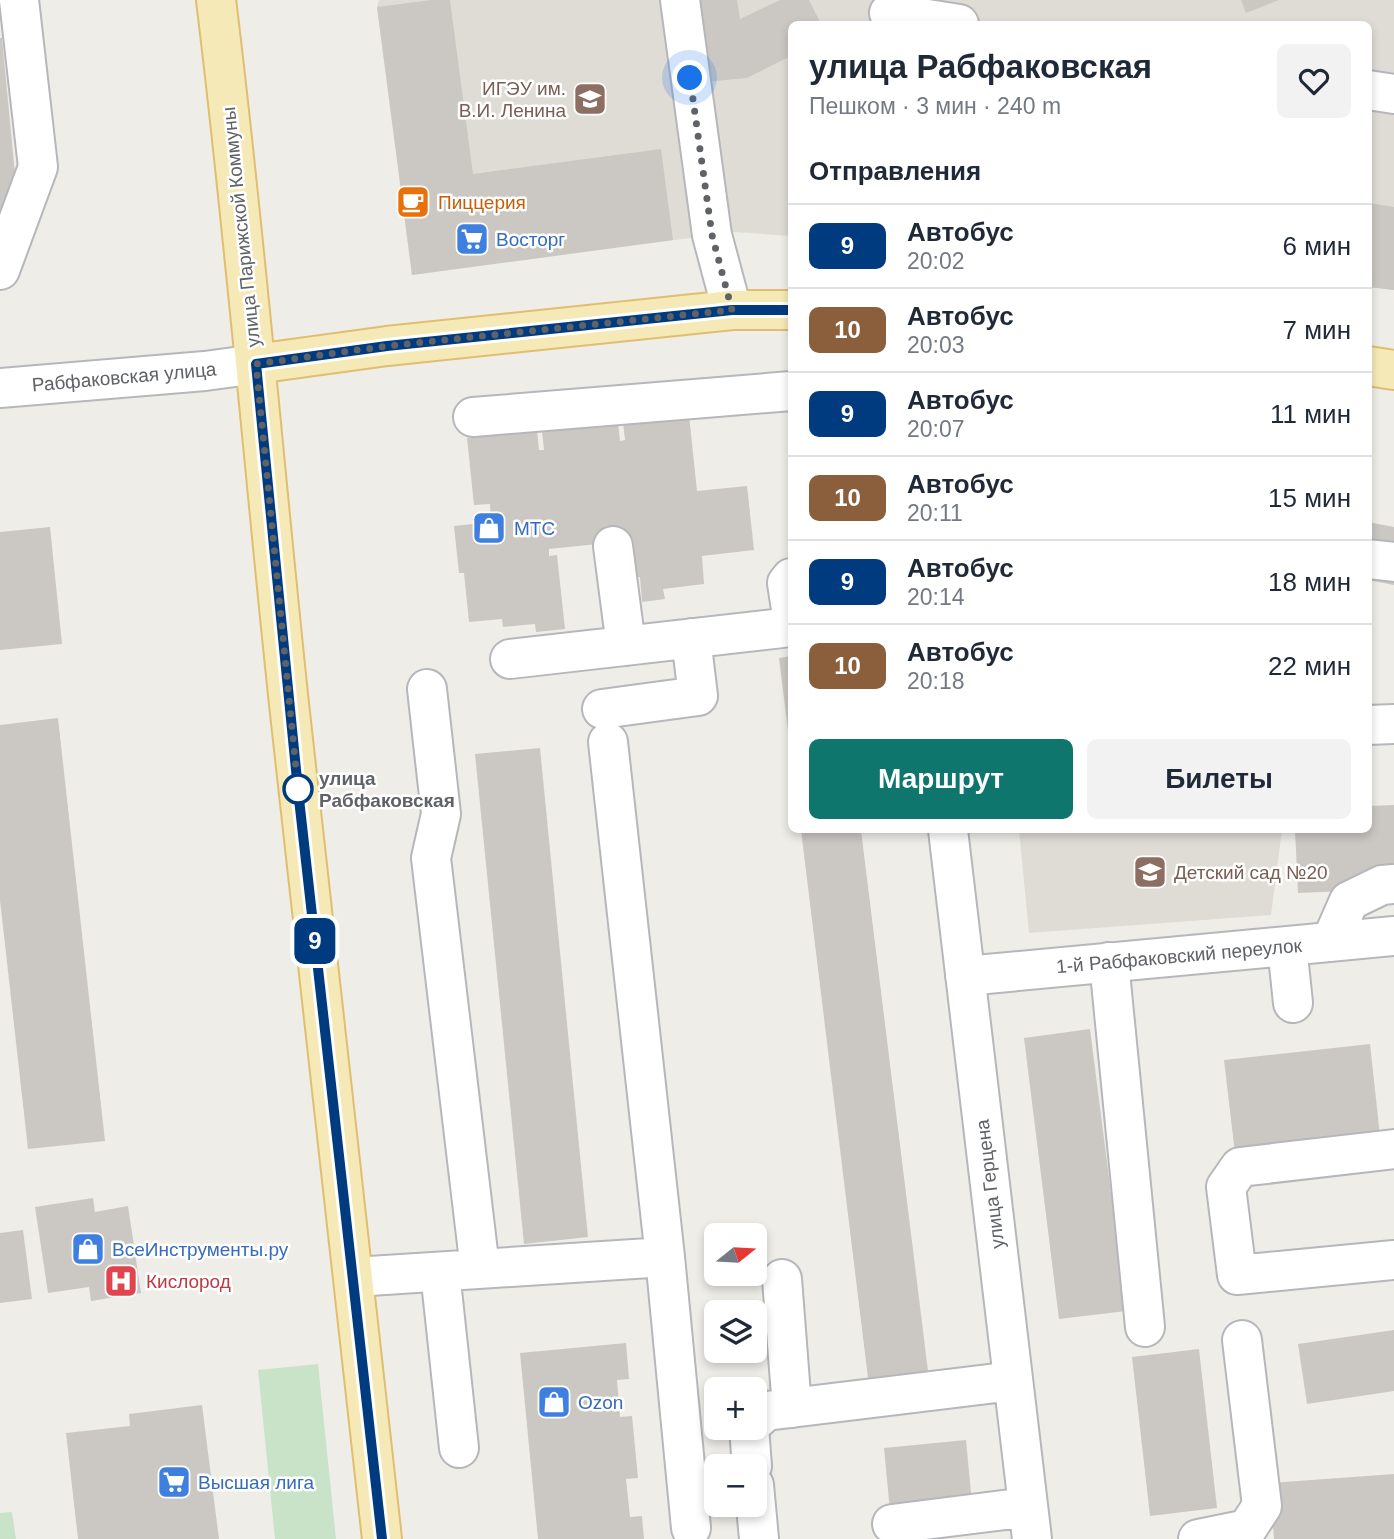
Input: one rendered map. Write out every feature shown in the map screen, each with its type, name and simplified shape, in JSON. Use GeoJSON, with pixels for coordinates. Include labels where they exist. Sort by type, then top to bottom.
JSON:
{"type":"FeatureCollection","features":[{"type":"Feature","properties":{"kind":"main road","name":"улица Парижской Коммуны"},"geometry":{"type":"LineString","coordinates":[[216,0],[256,364],[298,790],[382,1539]]}},
{"type":"Feature","properties":{"kind":"main road","name":"Рабфаковская улица"},"geometry":{"type":"LineString","coordinates":[[256,364],[401,345],[732,310],[788,310]]}},
{"type":"Feature","properties":{"kind":"main road"},"geometry":{"type":"LineString","coordinates":[[1372,367],[1394,370]]}},
{"type":"Feature","properties":{"kind":"street"},"geometry":{"type":"LineString","coordinates":[[0,270],[38,167],[19,0]]}},
{"type":"Feature","properties":{"kind":"street"},"geometry":{"type":"LineString","coordinates":[[680,0],[712,235],[732,310]]}},
{"type":"Feature","properties":{"kind":"street"},"geometry":{"type":"LineString","coordinates":[[887,13],[939,21]]}},
{"type":"Feature","properties":{"kind":"street"},"geometry":{"type":"LineString","coordinates":[[1372,91],[1394,94]]}},
{"type":"Feature","properties":{"kind":"street","name":"Рабфаковская улица"},"geometry":{"type":"LineString","coordinates":[[0,388],[205,371],[256,364]]}},
{"type":"Feature","properties":{"kind":"street"},"geometry":{"type":"LineString","coordinates":[[473,417],[788,391]]}},
{"type":"Feature","properties":{"kind":"street"},"geometry":{"type":"LineString","coordinates":[[613,546],[626,646]]}},
{"type":"Feature","properties":{"kind":"street"},"geometry":{"type":"LineString","coordinates":[[1372,559],[1394,562]]}},
{"type":"Feature","properties":{"kind":"street"},"geometry":{"type":"LineString","coordinates":[[510,659],[788,627]]}},
{"type":"Feature","properties":{"kind":"street"},"geometry":{"type":"LineString","coordinates":[[691,638],[698,696],[605,726],[665,1257],[691,1528]]}},
{"type":"Feature","properties":{"kind":"street"},"geometry":{"type":"LineString","coordinates":[[427,689],[441,814],[431,858],[480,1269]]}},
{"type":"Feature","properties":{"kind":"street"},"geometry":{"type":"LineString","coordinates":[[1372,725],[1394,724]]}},
{"type":"Feature","properties":{"kind":"street","name":"улица Герцена"},"geometry":{"type":"LineString","coordinates":[[948,833],[1030,1523]]}},
{"type":"Feature","properties":{"kind":"street"},"geometry":{"type":"LineString","coordinates":[[1331,942],[1349,901],[1381,885],[1394,884]]}},
{"type":"Feature","properties":{"kind":"street","name":"1-й Рабфаковский переулок"},"geometry":{"type":"LineString","coordinates":[[965,976],[1394,936]]}},
{"type":"Feature","properties":{"kind":"street"},"geometry":{"type":"LineString","coordinates":[[1287,946],[1293,1003]]}},
{"type":"Feature","properties":{"kind":"street"},"geometry":{"type":"LineString","coordinates":[[1109,962],[1146,1327]]}},
{"type":"Feature","properties":{"kind":"street"},"geometry":{"type":"LineString","coordinates":[[1394,1149],[1240,1167],[1226,1187],[1237,1275],[1394,1260]]}},
{"type":"Feature","properties":{"kind":"street"},"geometry":{"type":"LineString","coordinates":[[354,1277],[665,1257]]}},
{"type":"Feature","properties":{"kind":"street"},"geometry":{"type":"LineString","coordinates":[[440,1272],[459,1448]]}},
{"type":"Feature","properties":{"kind":"street"},"geometry":{"type":"LineString","coordinates":[[782,1279],[792,1408]]}},
{"type":"Feature","properties":{"kind":"street"},"geometry":{"type":"LineString","coordinates":[[1198,1539],[1247,1529],[1262,1506],[1241,1340]]}},
{"type":"Feature","properties":{"kind":"street"},"geometry":{"type":"LineString","coordinates":[[767,1411],[1013,1381]]}},
{"type":"Feature","properties":{"kind":"street"},"geometry":{"type":"LineString","coordinates":[[758,1517],[760,1539]]}},
{"type":"Feature","properties":{"kind":"street"},"geometry":{"type":"LineString","coordinates":[[892,1524],[1030,1523]]}},
{"type":"Feature","properties":{"kind":"shaded area","name":"ИГЭУ им. В.И. Ленина"},"geometry":{"type":"Polygon","coordinates":[[[379,0],[1394,0],[1394,290],[1372,287],[1372,21],[788,21],[788,236],[735,232],[412,275],[377,7],[379,0]]]}},
{"type":"Feature","properties":{"kind":"shaded area","name":"Детский сад №20"},"geometry":{"type":"Polygon","coordinates":[[[1019,833],[1282,833],[1271,915],[1029,933],[1019,833]]]}},
{"type":"Feature","properties":{"kind":"green space"},"geometry":{"type":"Polygon","coordinates":[[[318,1364],[336,1539],[275,1539],[258,1370],[318,1364]]]}},
{"type":"Feature","properties":{"kind":"green space"},"geometry":{"type":"Polygon","coordinates":[[[12,1512],[16,1539],[0,1539],[0,1513],[12,1512]]]}},
{"type":"Feature","properties":{"kind":"building"},"geometry":{"type":"Polygon","coordinates":[[[450,0],[473,174],[661,149],[673,240],[412,275],[377,7],[450,0]]]}},
{"type":"Feature","properties":{"kind":"building"},"geometry":{"type":"Polygon","coordinates":[[[696,0],[737,0],[740,19],[780,0],[809,0],[820,21],[788,21],[788,58],[747,78],[706,82],[696,0]]]}},
{"type":"Feature","properties":{"kind":"building"},"geometry":{"type":"Polygon","coordinates":[[[1241,0],[1279,0],[1246,13],[1241,0]]]}},
{"type":"Feature","properties":{"kind":"building"},"geometry":{"type":"Polygon","coordinates":[[[0,38],[17,195],[0,219],[0,38]]]}},
{"type":"Feature","properties":{"kind":"building"},"geometry":{"type":"Polygon","coordinates":[[[1372,204],[1394,207],[1394,290],[1372,287],[1372,204]]]}},
{"type":"Feature","properties":{"kind":"building"},"geometry":{"type":"Polygon","coordinates":[[[617,413],[620,441],[625,440],[623,422],[689,415],[697,491],[747,486],[754,550],[702,556],[704,584],[663,589],[665,599],[642,602],[640,577],[621,579],[617,542],[549,549],[549,556],[557,555],[565,629],[536,632],[535,624],[503,627],[502,619],[469,622],[464,573],[459,573],[454,526],[491,522],[490,504],[474,505],[467,438],[537,430],[539,450],[544,450],[541,421],[617,413]]]}},
{"type":"Feature","properties":{"kind":"building"},"geometry":{"type":"Polygon","coordinates":[[[1372,523],[1394,527],[1394,585],[1372,581],[1372,523]]]}},
{"type":"Feature","properties":{"kind":"building"},"geometry":{"type":"Polygon","coordinates":[[[50,527],[62,644],[0,650],[0,532],[50,527]]]}},
{"type":"Feature","properties":{"kind":"building"},"geometry":{"type":"Polygon","coordinates":[[[788,656],[788,731],[779,658],[788,656]]]}},
{"type":"Feature","properties":{"kind":"building"},"geometry":{"type":"Polygon","coordinates":[[[58,718],[105,1141],[28,1149],[0,900],[0,725],[58,718]]]}},
{"type":"Feature","properties":{"kind":"building"},"geometry":{"type":"Polygon","coordinates":[[[540,748],[588,1237],[524,1244],[475,754],[540,748]]]}},
{"type":"Feature","properties":{"kind":"building"},"geometry":{"type":"Polygon","coordinates":[[[1394,805],[1394,889],[1298,893],[1295,833],[1372,833],[1372,806],[1394,805]]]}},
{"type":"Feature","properties":{"kind":"building"},"geometry":{"type":"Polygon","coordinates":[[[801,833],[861,833],[928,1371],[868,1378],[801,833]]]}},
{"type":"Feature","properties":{"kind":"building"},"geometry":{"type":"Polygon","coordinates":[[[1090,1029],[1126,1311],[1059,1319],[1024,1038],[1090,1029]]]}},
{"type":"Feature","properties":{"kind":"building"},"geometry":{"type":"Polygon","coordinates":[[[1370,1044],[1381,1145],[1236,1162],[1224,1060],[1370,1044]]]}},
{"type":"Feature","properties":{"kind":"building","name":"ВсеИнструменты.ру"},"geometry":{"type":"Polygon","coordinates":[[[93,1198],[95,1212],[128,1206],[141,1293],[91,1301],[89,1287],[48,1293],[35,1207],[93,1198]]]}},
{"type":"Feature","properties":{"kind":"building"},"geometry":{"type":"Polygon","coordinates":[[[23,1230],[32,1299],[0,1303],[0,1233],[23,1230]]]}},
{"type":"Feature","properties":{"kind":"building"},"geometry":{"type":"Polygon","coordinates":[[[1394,1330],[1394,1391],[1307,1404],[1298,1344],[1394,1330]]]}},
{"type":"Feature","properties":{"kind":"building"},"geometry":{"type":"Polygon","coordinates":[[[626,1343],[629,1379],[617,1380],[620,1417],[632,1416],[638,1478],[626,1479],[630,1517],[642,1516],[644,1539],[538,1539],[520,1353],[626,1343]]]}},
{"type":"Feature","properties":{"kind":"building"},"geometry":{"type":"Polygon","coordinates":[[[1199,1349],[1217,1508],[1150,1516],[1132,1357],[1199,1349]]]}},
{"type":"Feature","properties":{"kind":"building"},"geometry":{"type":"Polygon","coordinates":[[[202,1405],[219,1539],[78,1539],[66,1433],[130,1426],[129,1414],[202,1405]]]}},
{"type":"Feature","properties":{"kind":"building"},"geometry":{"type":"Polygon","coordinates":[[[966,1440],[972,1503],[890,1511],[884,1448],[966,1440]]]}},
{"type":"Feature","properties":{"kind":"building"},"geometry":{"type":"Polygon","coordinates":[[[1394,1474],[1394,1539],[1274,1539],[1270,1483],[1394,1474]]]}},
{"type":"Feature","properties":{"kind":"bus line","name":"9"},"geometry":{"type":"LineString","coordinates":[[382,1539],[298,790],[256,364],[387,346],[732,310],[788,310]]}},
{"type":"Feature","properties":{"kind":"place","name":"ИГЭУ им. В.И. Ленина"},"geometry":{"type":"Point","coordinates":[590,99]}},
{"type":"Feature","properties":{"kind":"place","name":"Пиццерия"},"geometry":{"type":"Point","coordinates":[413,202]}},
{"type":"Feature","properties":{"kind":"place","name":"Восторг"},"geometry":{"type":"Point","coordinates":[472,239]}},
{"type":"Feature","properties":{"kind":"place","name":"МТС"},"geometry":{"type":"Point","coordinates":[489,528]}},
{"type":"Feature","properties":{"kind":"place","name":"улица Рабфаковская"},"geometry":{"type":"Point","coordinates":[298,789]}},
{"type":"Feature","properties":{"kind":"place","name":"Детский сад №20"},"geometry":{"type":"Point","coordinates":[1150,872]}},
{"type":"Feature","properties":{"kind":"place","name":"ВсеИнструменты.ру"},"geometry":{"type":"Point","coordinates":[88,1249]}},
{"type":"Feature","properties":{"kind":"place","name":"Кислород"},"geometry":{"type":"Point","coordinates":[121,1281]}},
{"type":"Feature","properties":{"kind":"place","name":"Ozon"},"geometry":{"type":"Point","coordinates":[554,1402]}},
{"type":"Feature","properties":{"kind":"place","name":"Высшая лига"},"geometry":{"type":"Point","coordinates":[174,1482]}},
{"type":"Feature","properties":{"kind":"route"},"geometry":{"type":"LineString","coordinates":[[298,789],[256,364],[387,346],[732,310],[712,235],[690,78]]}}]}
